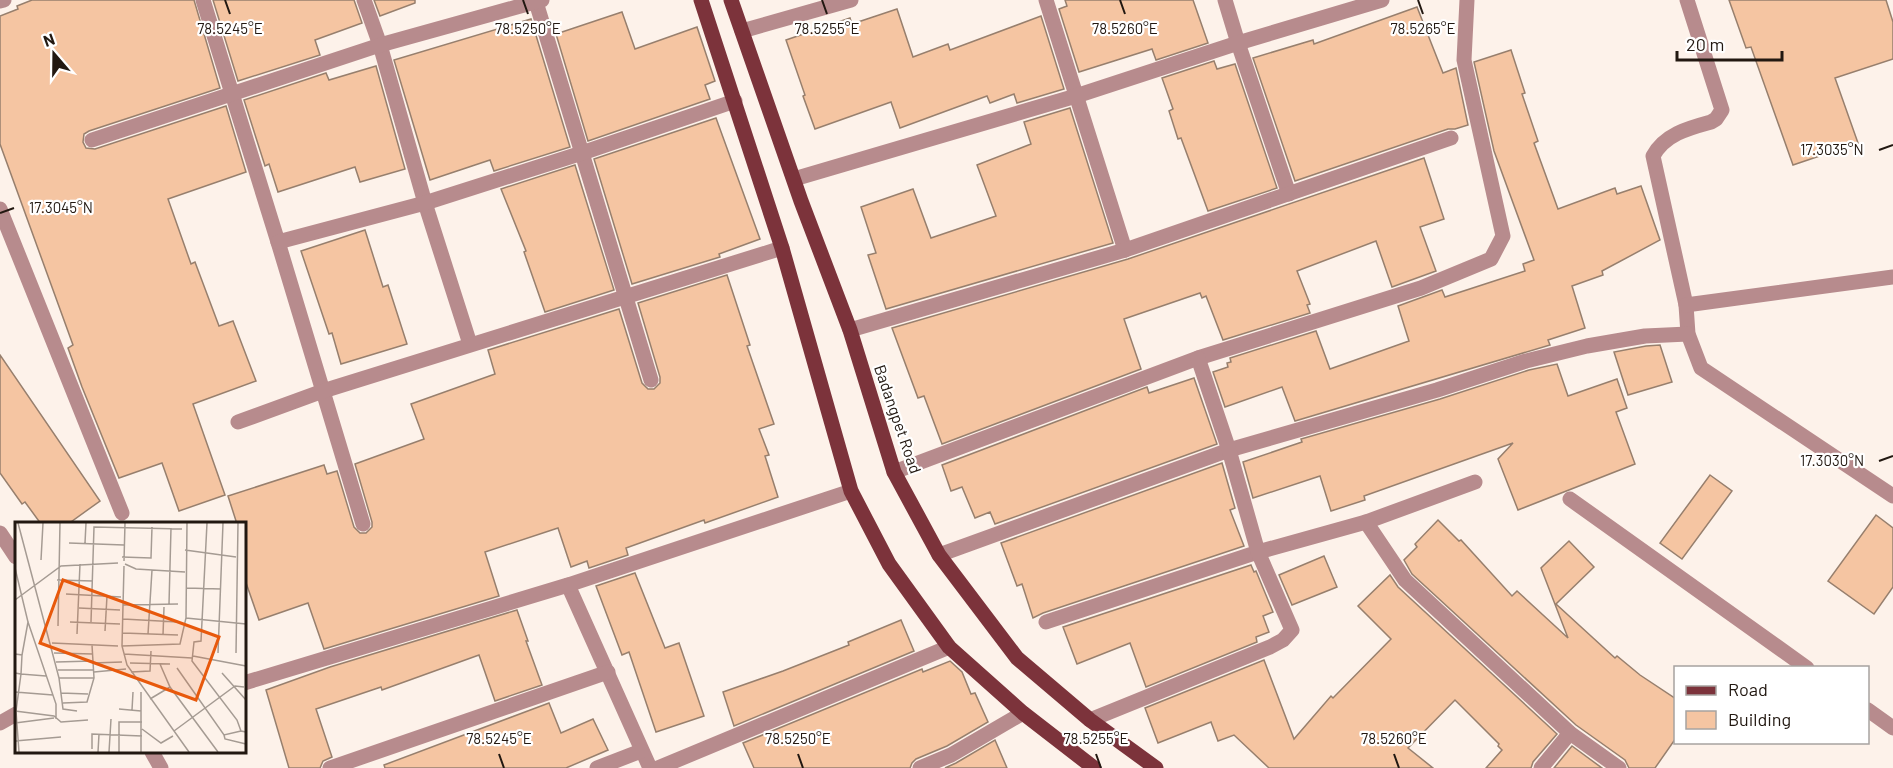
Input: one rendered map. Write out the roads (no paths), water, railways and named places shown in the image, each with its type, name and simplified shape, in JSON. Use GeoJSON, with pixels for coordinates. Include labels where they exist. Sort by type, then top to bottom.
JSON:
{"type":"FeatureCollection","features":[{"type":"Feature","properties":{"kind":"main road"},"geometry":{"type":"LineString","coordinates":[[701,0],[782,248],[851,491],[888,564],[949,647],[1023,713],[1094,768]]}},
{"type":"Feature","properties":{"kind":"main road","name":"Badangpet Road"},"geometry":{"type":"LineString","coordinates":[[732,0],[794,179],[850,330],[894,472],[939,555],[1017,658],[1090,720],[1156,768]]}},
{"type":"Feature","properties":{"kind":"street"},"geometry":{"type":"LineString","coordinates":[[203,0],[363,524]]}},
{"type":"Feature","properties":{"kind":"street"},"geometry":{"type":"LineString","coordinates":[[364,0],[380,45],[424,202],[470,344]]}},
{"type":"Feature","properties":{"kind":"street"},"geometry":{"type":"LineString","coordinates":[[742,31],[850,0]]}},
{"type":"Feature","properties":{"kind":"street"},"geometry":{"type":"LineString","coordinates":[[1046,0],[1125,250]]}},
{"type":"Feature","properties":{"kind":"street"},"geometry":{"type":"LineString","coordinates":[[1225,0],[1289,194]]}},
{"type":"Feature","properties":{"kind":"street"},"geometry":{"type":"LineString","coordinates":[[794,179],[1076,96],[1238,43],[1382,0]]}},
{"type":"Feature","properties":{"kind":"street"},"geometry":{"type":"LineString","coordinates":[[894,472],[1198,358],[1421,288],[1491,259],[1503,236],[1464,60],[1467,0]]}},
{"type":"Feature","properties":{"kind":"street"},"geometry":{"type":"LineString","coordinates":[[1687,0],[1722,110],[1711,122],[1673,136],[1659,144],[1653,156],[1686,305],[1688,334],[1701,368],[1893,496]]}},
{"type":"Feature","properties":{"kind":"street"},"geometry":{"type":"LineString","coordinates":[[92,140],[380,45],[539,1],[582,153],[651,380]]}},
{"type":"Feature","properties":{"kind":"street"},"geometry":{"type":"LineString","coordinates":[[278,242],[424,202],[582,153],[735,101]]}},
{"type":"Feature","properties":{"kind":"street"},"geometry":{"type":"LineString","coordinates":[[850,330],[1125,250],[1451,138]]}},
{"type":"Feature","properties":{"kind":"street"},"geometry":{"type":"LineString","coordinates":[[0,209],[122,513]]}},
{"type":"Feature","properties":{"kind":"street"},"geometry":{"type":"LineString","coordinates":[[238,422],[323,391],[782,248]]}},
{"type":"Feature","properties":{"kind":"street"},"geometry":{"type":"LineString","coordinates":[[1686,305],[1893,277]]}},
{"type":"Feature","properties":{"kind":"street"},"geometry":{"type":"LineString","coordinates":[[939,555],[1229,450],[1437,390],[1536,358],[1645,336],[1688,334]]}},
{"type":"Feature","properties":{"kind":"street"},"geometry":{"type":"LineString","coordinates":[[1090,720],[1270,647],[1283,640],[1292,630],[1258,552],[1229,450],[1198,358]]}},
{"type":"Feature","properties":{"kind":"street"},"geometry":{"type":"LineString","coordinates":[[1046,622],[1258,552],[1366,522],[1475,482]]}},
{"type":"Feature","properties":{"kind":"street"},"geometry":{"type":"LineString","coordinates":[[246,682],[568,585],[851,491]]}},
{"type":"Feature","properties":{"kind":"street"},"geometry":{"type":"LineString","coordinates":[[1570,499],[1804,666]]}},
{"type":"Feature","properties":{"kind":"street"},"geometry":{"type":"LineString","coordinates":[[1366,522],[1405,580],[1570,733],[1618,768]]}},
{"type":"Feature","properties":{"kind":"street"},"geometry":{"type":"LineString","coordinates":[[0,533],[15,556]]}},
{"type":"Feature","properties":{"kind":"street"},"geometry":{"type":"LineString","coordinates":[[568,585],[650,768]]}},
{"type":"Feature","properties":{"kind":"street"},"geometry":{"type":"LineString","coordinates":[[658,768],[949,647]]}},
{"type":"Feature","properties":{"kind":"street"},"geometry":{"type":"LineString","coordinates":[[330,768],[608,672]]}},
{"type":"Feature","properties":{"kind":"street"},"geometry":{"type":"LineString","coordinates":[[1869,711],[1893,728]]}},
{"type":"Feature","properties":{"kind":"street"},"geometry":{"type":"LineString","coordinates":[[920,768],[951,755],[1023,713]]}},
{"type":"Feature","properties":{"kind":"street"},"geometry":{"type":"LineString","coordinates":[[0,723],[15,715]]}},
{"type":"Feature","properties":{"kind":"street"},"geometry":{"type":"LineString","coordinates":[[1541,768],[1570,733]]}},
{"type":"Feature","properties":{"kind":"street"},"geometry":{"type":"LineString","coordinates":[[597,768],[641,751]]}},
{"type":"Feature","properties":{"kind":"street"},"geometry":{"type":"LineString","coordinates":[[153,753],[161,768]]}}]}
